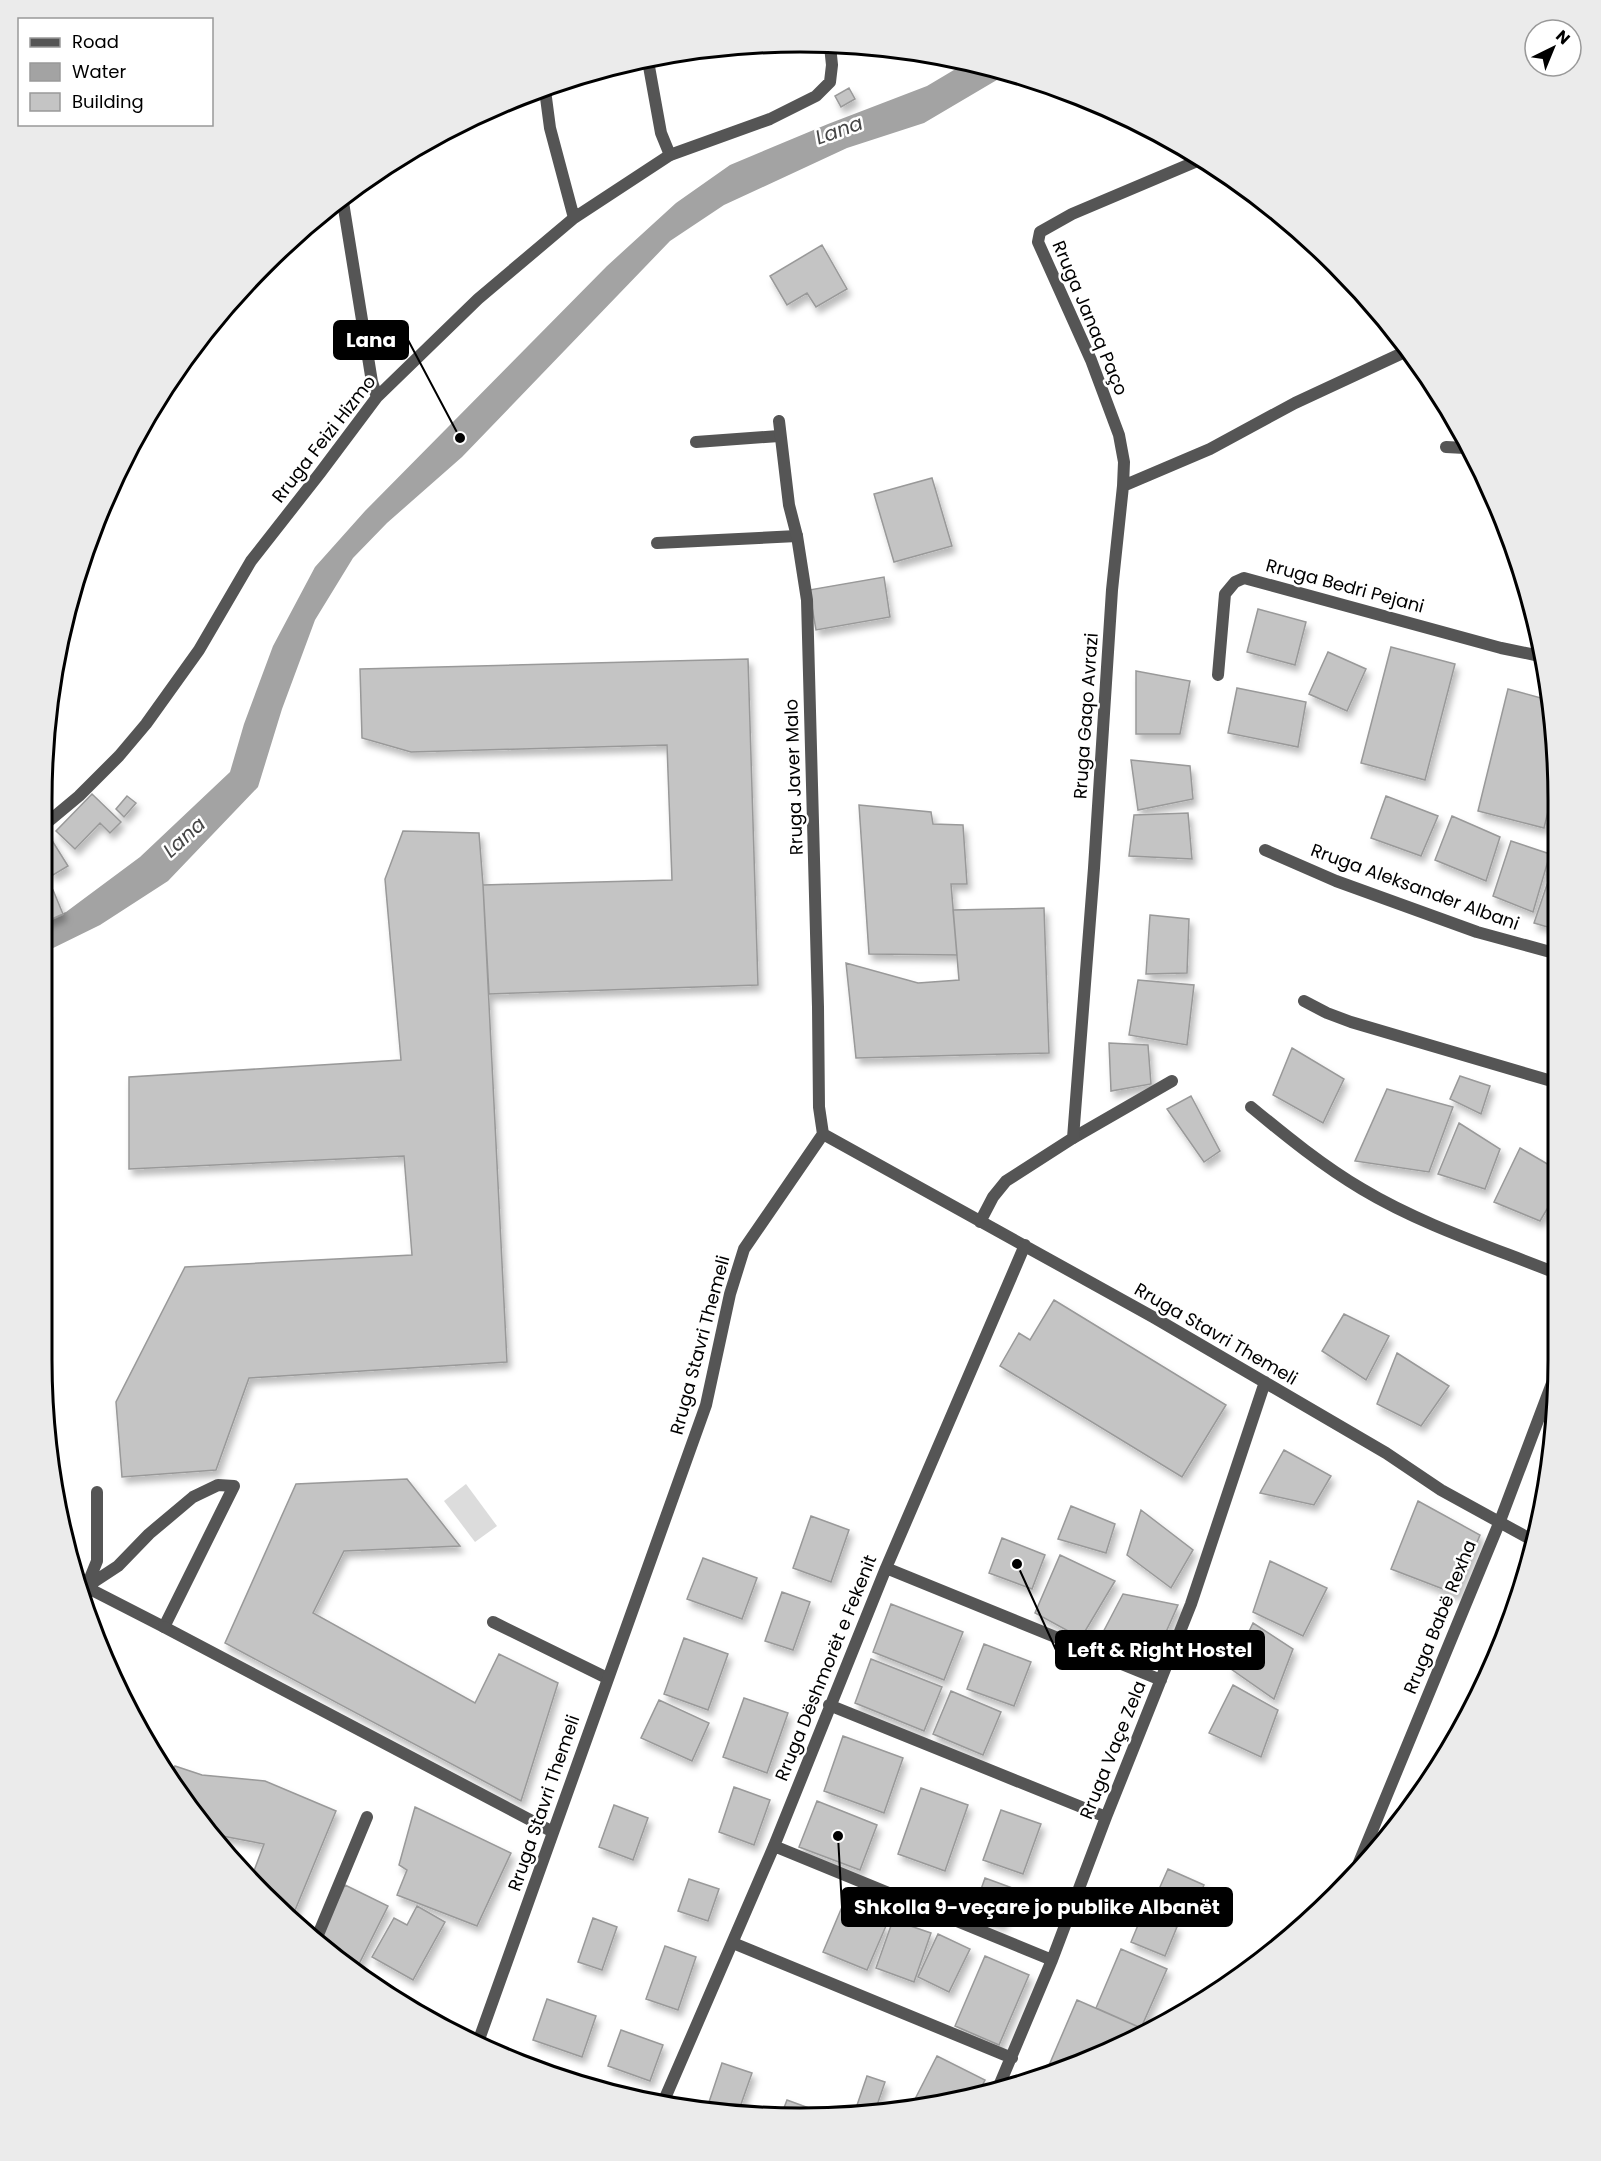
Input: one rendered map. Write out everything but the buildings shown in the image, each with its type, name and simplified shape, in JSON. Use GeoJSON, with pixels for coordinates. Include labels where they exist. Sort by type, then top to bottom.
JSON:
{"type":"FeatureCollection","features":[{"type":"Feature","properties":{"kind":"street","name":"Rruga Feizi Hizmo"},"geometry":{"type":"LineString","coordinates":[[52,818],[79,796],[119,756],[146,724],[199,650],[251,561],[377,397],[478,299],[574,218],[670,155],[770,119],[816,96],[830,82],[831,53]]}},
{"type":"Feature","properties":{"kind":"street"},"geometry":{"type":"LineString","coordinates":[[649,68],[661,133],[670,155]]}},
{"type":"Feature","properties":{"kind":"street"},"geometry":{"type":"LineString","coordinates":[[546,97],[550,128],[574,218]]}},
{"type":"Feature","properties":{"kind":"street","name":"Rruga Janaq Paço"},"geometry":{"type":"LineString","coordinates":[[1123,486],[1124,462],[1119,435],[1091,360],[1038,242],[1040,232],[1072,214],[1191,164]]}},
{"type":"Feature","properties":{"kind":"street"},"geometry":{"type":"LineString","coordinates":[[344,208],[372,382],[377,397]]}},
{"type":"Feature","properties":{"kind":"street"},"geometry":{"type":"LineString","coordinates":[[1123,486],[1210,449],[1295,403],[1400,354]]}},
{"type":"Feature","properties":{"kind":"street","name":"Rruga Javer Malo"},"geometry":{"type":"LineString","coordinates":[[779,421],[789,504],[797,536],[807,600],[819,1107],[823,1134]]}},
{"type":"Feature","properties":{"kind":"street"},"geometry":{"type":"LineString","coordinates":[[696,442],[779,436]]}},
{"type":"Feature","properties":{"kind":"street"},"geometry":{"type":"LineString","coordinates":[[1446,447],[1459,448]]}},
{"type":"Feature","properties":{"kind":"street","name":"Rruga Gaqo Avrazi"},"geometry":{"type":"LineString","coordinates":[[1072,1138],[1094,868],[1112,590],[1123,486]]}},
{"type":"Feature","properties":{"kind":"street"},"geometry":{"type":"LineString","coordinates":[[657,543],[797,536]]}},
{"type":"Feature","properties":{"kind":"street","name":"Rruga Bedri Pejani"},"geometry":{"type":"LineString","coordinates":[[1218,675],[1225,594],[1235,582],[1244,578],[1501,648],[1534,655]]}},
{"type":"Feature","properties":{"kind":"street","name":"Rruga Aleksander Albani"},"geometry":{"type":"LineString","coordinates":[[1265,850],[1336,881],[1477,932],[1548,951]]}},
{"type":"Feature","properties":{"kind":"street"},"geometry":{"type":"LineString","coordinates":[[1304,1001],[1351,1022],[1548,1080]]}},
{"type":"Feature","properties":{"kind":"street"},"geometry":{"type":"LineString","coordinates":[[980,1222],[993,1197],[1006,1181],[1072,1138],[1172,1081]]}},
{"type":"Feature","properties":{"kind":"street"},"geometry":{"type":"LineString","coordinates":[[1251,1107],[1361,1189],[1402,1210],[1548,1270]]}},
{"type":"Feature","properties":{"kind":"street","name":"Rruga Stavri Themeli"},"geometry":{"type":"LineString","coordinates":[[480,2036],[706,1405],[730,1294],[744,1249],[823,1134],[1025,1245],[1265,1382],[1386,1454],[1441,1490],[1527,1537]]}},
{"type":"Feature","properties":{"kind":"street","name":"Rruga Dëshmorët e Fekenit"},"geometry":{"type":"LineString","coordinates":[[666,2096],[774,1846],[886,1568],[1025,1245]]}},
{"type":"Feature","properties":{"kind":"street","name":"Rruga Vaçe Zela"},"geometry":{"type":"LineString","coordinates":[[1002,2081],[1052,1960],[1191,1604],[1265,1382]]}},
{"type":"Feature","properties":{"kind":"street","name":"Rruga Babë Rexha"},"geometry":{"type":"LineString","coordinates":[[1366,1851],[1500,1521],[1547,1396]]}},
{"type":"Feature","properties":{"kind":"street"},"geometry":{"type":"LineString","coordinates":[[88,1589],[118,1566],[148,1534],[193,1497],[218,1485],[234,1486],[164,1627]]}},
{"type":"Feature","properties":{"kind":"street"},"geometry":{"type":"LineString","coordinates":[[87,1585],[97,1562],[98,1492]]}},
{"type":"Feature","properties":{"kind":"street"},"geometry":{"type":"LineString","coordinates":[[886,1568],[1161,1680]]}},
{"type":"Feature","properties":{"kind":"street"},"geometry":{"type":"LineString","coordinates":[[90,1593],[164,1627],[553,1832]]}},
{"type":"Feature","properties":{"kind":"street"},"geometry":{"type":"LineString","coordinates":[[493,1622],[607,1678]]}},
{"type":"Feature","properties":{"kind":"street"},"geometry":{"type":"LineString","coordinates":[[829,1705],[1106,1817]]}},
{"type":"Feature","properties":{"kind":"street"},"geometry":{"type":"LineString","coordinates":[[319,1932],[367,1816]]}},
{"type":"Feature","properties":{"kind":"street"},"geometry":{"type":"LineString","coordinates":[[774,1846],[1052,1960]]}},
{"type":"Feature","properties":{"kind":"street"},"geometry":{"type":"LineString","coordinates":[[733,1943],[1012,2058]]}},
{"type":"Feature","properties":{"kind":"shaded area"},"geometry":{"type":"Polygon","coordinates":[[[466,1484],[497,1526],[475,1542],[444,1501],[466,1484]]]}},
{"type":"Feature","properties":{"kind":"water"},"geometry":{"type":"Polygon","coordinates":[[[955,69],[998,79],[924,123],[847,148],[724,205],[670,241],[462,457],[387,523],[353,558],[315,620],[282,709],[258,787],[168,881],[100,925],[52,949],[52,917],[66,912],[140,857],[230,772],[244,724],[273,646],[315,567],[365,511],[607,266],[676,203],[730,165],[927,86],[955,69]]]}},
{"type":"Feature","properties":{"kind":"place","name":"Lana"},"geometry":{"type":"Point","coordinates":[460,438]}},
{"type":"Feature","properties":{"kind":"place","name":"Left & Right Hostel"},"geometry":{"type":"Point","coordinates":[1017,1564]}},
{"type":"Feature","properties":{"kind":"place","name":"Shkolla 9-veçare jo publike Albanët"},"geometry":{"type":"Point","coordinates":[838,1836]}}]}
